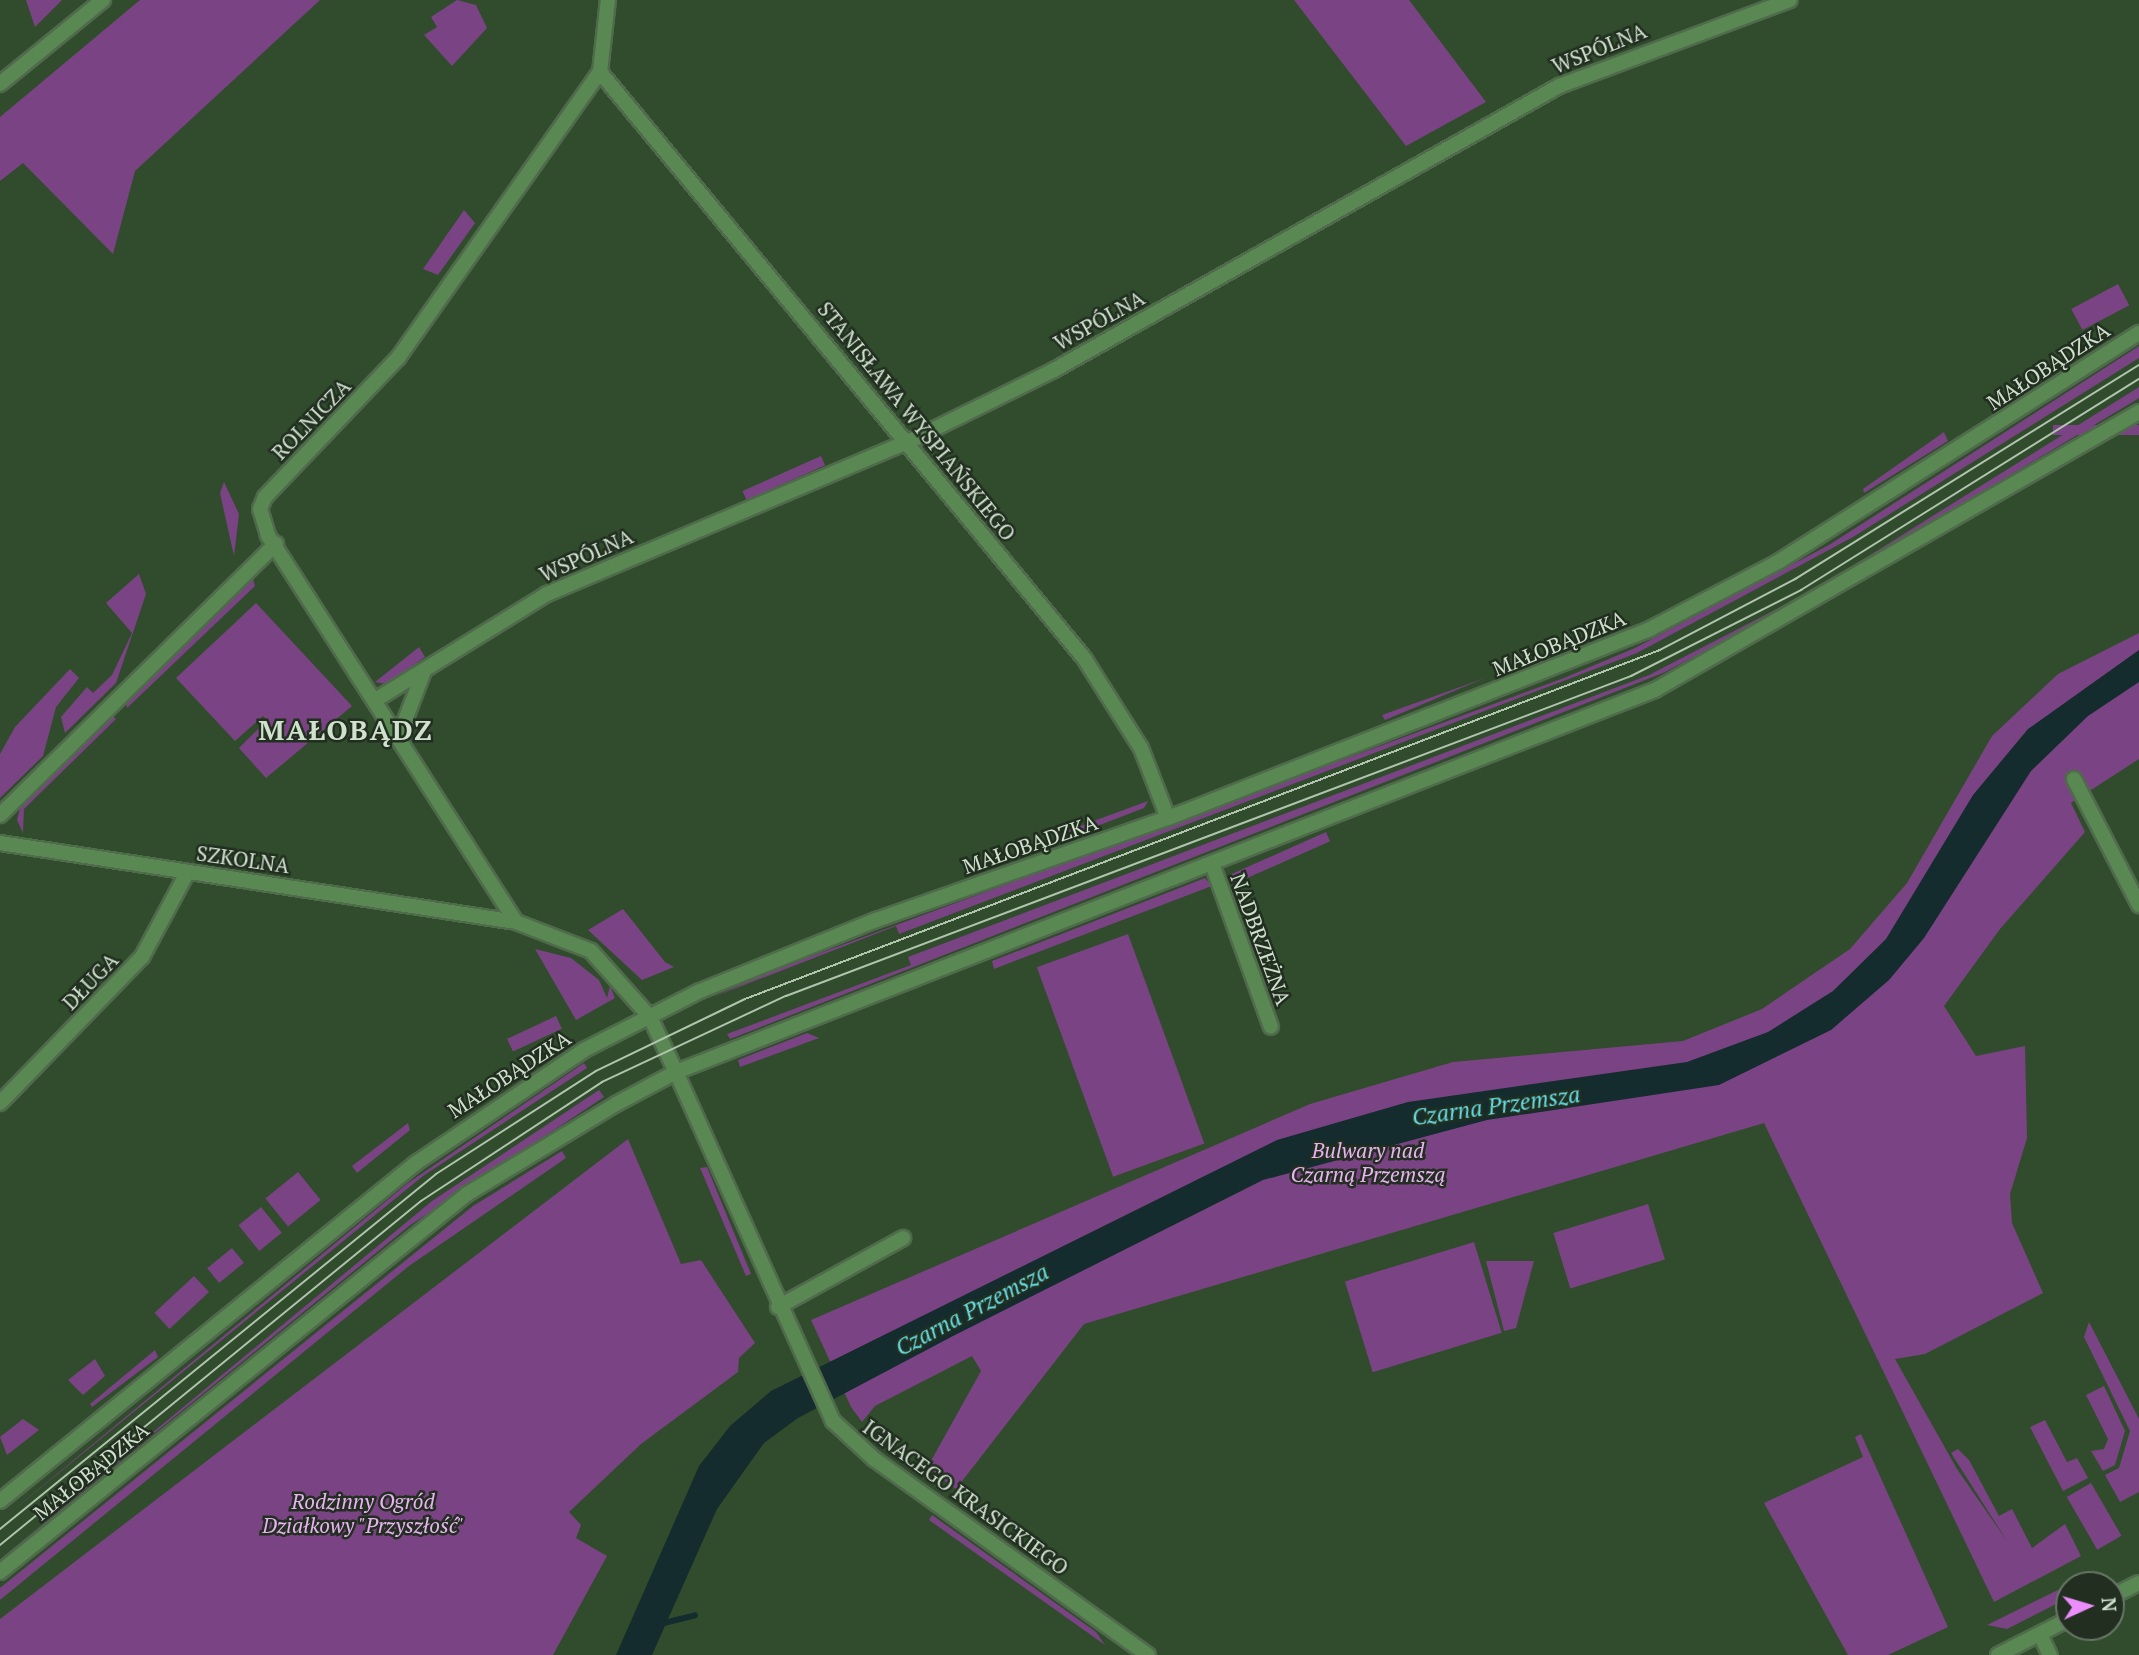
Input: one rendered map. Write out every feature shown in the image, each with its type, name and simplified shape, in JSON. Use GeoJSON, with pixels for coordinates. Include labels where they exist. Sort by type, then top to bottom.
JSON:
{"type":"FeatureCollection","features":[{"type":"Feature","properties":{"kind":"street","name":"ROLNICZA"},"geometry":{"type":"LineString","coordinates":[[276,544],[261,522],[265,497],[398,358],[600,72],[608,0]]}},
{"type":"Feature","properties":{"kind":"street","name":"WSPÓLNA"},"geometry":{"type":"LineString","coordinates":[[377,699],[547,594],[908,440],[1054,370],[1559,86],[1790,0]]}},
{"type":"Feature","properties":{"kind":"street"},"geometry":{"type":"LineString","coordinates":[[0,83],[102,1]]}},
{"type":"Feature","properties":{"kind":"street","name":"STANISŁAWA WYSPIAŃSKIEGO"},"geometry":{"type":"LineString","coordinates":[[600,72],[908,440],[1084,658],[1140,748],[1168,818]]}},
{"type":"Feature","properties":{"kind":"street","name":"MAŁOBĄDZKA"},"geometry":{"type":"LineString","coordinates":[[0,1501],[442,1143],[532,1080],[650,1017],[876,920],[1168,818],[1675,616],[1786,558],[2139,333]]}},
{"type":"Feature","properties":{"kind":"street","name":"MAŁOBĄDZKA"},"geometry":{"type":"LineString","coordinates":[[0,1572],[467,1194],[676,1072],[1670,683],[2139,412]]}},
{"type":"Feature","properties":{"kind":"street"},"geometry":{"type":"LineString","coordinates":[[0,815],[276,544],[377,699],[496,895],[516,922]]}},
{"type":"Feature","properties":{"kind":"street"},"geometry":{"type":"LineString","coordinates":[[399,736],[425,670]]}},
{"type":"Feature","properties":{"kind":"street"},"geometry":{"type":"LineString","coordinates":[[2074,779],[2139,905]]}},
{"type":"Feature","properties":{"kind":"street","name":"SZKOLNA"},"geometry":{"type":"LineString","coordinates":[[0,842],[516,922],[591,951],[650,1017],[676,1072]]}},
{"type":"Feature","properties":{"kind":"street","name":"NADBRZEŻNA"},"geometry":{"type":"LineString","coordinates":[[1212,864],[1270,1027]]}},
{"type":"Feature","properties":{"kind":"street","name":"DŁUGA"},"geometry":{"type":"LineString","coordinates":[[0,1103],[142,957],[187,873]]}},
{"type":"Feature","properties":{"kind":"street"},"geometry":{"type":"LineString","coordinates":[[480,915],[496,895]]}},
{"type":"Feature","properties":{"kind":"street","name":"IGNACEGO KRASICKIEGO"},"geometry":{"type":"LineString","coordinates":[[676,1072],[824,1406],[874,1459],[1148,1655]]}},
{"type":"Feature","properties":{"kind":"street"},"geometry":{"type":"LineString","coordinates":[[778,1307],[903,1238]]}},
{"type":"Feature","properties":{"kind":"street"},"geometry":{"type":"LineString","coordinates":[[1998,1655],[2055,1626]]}},
{"type":"Feature","properties":{"kind":"street"},"geometry":{"type":"LineString","coordinates":[[2040,1634],[2050,1655]]}},
{"type":"Feature","properties":{"kind":"green space"},"geometry":{"type":"Polygon","coordinates":[[[26,0],[62,0],[35,27],[26,0]]]}},
{"type":"Feature","properties":{"kind":"green space"},"geometry":{"type":"Polygon","coordinates":[[[140,0],[320,0],[135,171],[113,254],[23,163],[0,181],[0,117],[140,0]]]}},
{"type":"Feature","properties":{"kind":"green space"},"geometry":{"type":"Polygon","coordinates":[[[457,0],[476,5],[487,28],[452,66],[424,35],[437,27],[431,17],[457,0]]]}},
{"type":"Feature","properties":{"kind":"green space"},"geometry":{"type":"Polygon","coordinates":[[[1294,0],[1409,0],[1486,102],[1406,146],[1294,0]]]}},
{"type":"Feature","properties":{"kind":"green space"},"geometry":{"type":"Polygon","coordinates":[[[464,210],[475,223],[438,275],[423,269],[464,210]]]}},
{"type":"Feature","properties":{"kind":"green space"},"geometry":{"type":"Polygon","coordinates":[[[2118,284],[2129,305],[2082,330],[2071,309],[2118,284]]]}},
{"type":"Feature","properties":{"kind":"green space"},"geometry":{"type":"Polygon","coordinates":[[[2139,346],[2139,358],[1853,537],[1637,653],[899,934],[896,926],[711,998],[777,969],[1564,678],[1635,648],[1829,545],[2139,346]]]}},
{"type":"Feature","properties":{"kind":"green space"},"geometry":{"type":"Polygon","coordinates":[[[2139,387],[2139,398],[2131,403],[1792,605],[1663,673],[730,1039],[727,1034],[911,965],[908,957],[1649,675],[1819,587],[2139,387]]]}},
{"type":"Feature","properties":{"kind":"green space"},"geometry":{"type":"Polygon","coordinates":[[[2053,425],[2139,425],[2139,435],[2053,435],[2053,425]]]}},
{"type":"Feature","properties":{"kind":"green space"},"geometry":{"type":"Polygon","coordinates":[[[1944,432],[1948,441],[1864,493],[1863,489],[1944,432]]]}},
{"type":"Feature","properties":{"kind":"green space"},"geometry":{"type":"Polygon","coordinates":[[[821,456],[825,465],[747,500],[742,491],[821,456]]]}},
{"type":"Feature","properties":{"kind":"green space"},"geometry":{"type":"Polygon","coordinates":[[[224,482],[239,514],[234,556],[220,493],[224,482]]]}},
{"type":"Feature","properties":{"kind":"green space"},"geometry":{"type":"Polygon","coordinates":[[[139,574],[146,594],[116,683],[65,733],[61,717],[87,687],[93,693],[112,675],[132,633],[106,603],[139,574]]]}},
{"type":"Feature","properties":{"kind":"green space"},"geometry":{"type":"Polygon","coordinates":[[[253,579],[255,586],[127,708],[126,701],[253,579]]]}},
{"type":"Feature","properties":{"kind":"green space"},"geometry":{"type":"Polygon","coordinates":[[[256,603],[352,706],[266,778],[239,748],[267,720],[263,716],[235,741],[176,678],[256,603]]]}},
{"type":"Feature","properties":{"kind":"green space","name":"Bulwary nad Czarną Przemszą"},"geometry":{"type":"Polygon","coordinates":[[[2139,633],[2139,759],[2071,803],[2085,832],[2000,929],[1944,1006],[1976,1056],[2025,1046],[2027,1138],[2010,1194],[2012,1223],[2043,1293],[1925,1354],[1895,1359],[1957,1469],[2007,1541],[1951,1453],[1958,1449],[1969,1460],[1999,1516],[2012,1509],[2032,1548],[2065,1524],[2081,1556],[1994,1602],[1764,1123],[1084,1324],[956,1489],[927,1468],[981,1371],[972,1356],[875,1406],[862,1422],[851,1407],[811,1320],[1310,1104],[1453,1062],[1683,1041],[1762,1009],[1850,949],[1907,883],[1992,736],[2058,674],[2139,633]]]}},
{"type":"Feature","properties":{"kind":"green space"},"geometry":{"type":"Polygon","coordinates":[[[419,647],[425,657],[386,684],[375,682],[419,647]]]}},
{"type":"Feature","properties":{"kind":"green space"},"geometry":{"type":"Polygon","coordinates":[[[70,669],[79,678],[56,707],[43,756],[0,798],[0,754],[15,727],[70,669]]]}},
{"type":"Feature","properties":{"kind":"green space"},"geometry":{"type":"Polygon","coordinates":[[[1485,678],[1385,720],[1382,715],[1485,678]]]}},
{"type":"Feature","properties":{"kind":"green space"},"geometry":{"type":"Polygon","coordinates":[[[112,715],[116,719],[24,809],[23,833],[17,820],[22,801],[112,715]]]}},
{"type":"Feature","properties":{"kind":"green space"},"geometry":{"type":"Polygon","coordinates":[[[1148,801],[1144,808],[1071,836],[1069,830],[1148,801]]]}},
{"type":"Feature","properties":{"kind":"green space"},"geometry":{"type":"Polygon","coordinates":[[[1326,832],[1330,841],[1233,884],[1229,875],[1326,832]]]}},
{"type":"Feature","properties":{"kind":"green space"},"geometry":{"type":"Polygon","coordinates":[[[1205,878],[1212,886],[994,969],[992,961],[1205,878]]]}},
{"type":"Feature","properties":{"kind":"green space"},"geometry":{"type":"Polygon","coordinates":[[[623,909],[665,962],[674,967],[642,980],[588,930],[623,909]]]}},
{"type":"Feature","properties":{"kind":"green space"},"geometry":{"type":"Polygon","coordinates":[[[1128,934],[1204,1144],[1113,1177],[1037,967],[1128,934]]]}},
{"type":"Feature","properties":{"kind":"green space"},"geometry":{"type":"Polygon","coordinates":[[[535,949],[571,958],[599,980],[607,998],[610,986],[615,998],[576,1020],[535,949]]]}},
{"type":"Feature","properties":{"kind":"green space"},"geometry":{"type":"Polygon","coordinates":[[[556,1016],[562,1029],[513,1052],[507,1039],[556,1016]]]}},
{"type":"Feature","properties":{"kind":"green space"},"geometry":{"type":"Polygon","coordinates":[[[807,1033],[819,1038],[740,1067],[738,1060],[807,1033]]]}},
{"type":"Feature","properties":{"kind":"green space"},"geometry":{"type":"Polygon","coordinates":[[[584,1063],[587,1068],[423,1176],[0,1521],[408,1183],[584,1063]]]}},
{"type":"Feature","properties":{"kind":"green space"},"geometry":{"type":"Polygon","coordinates":[[[599,1090],[604,1097],[409,1226],[0,1559],[432,1201],[599,1090]]]}},
{"type":"Feature","properties":{"kind":"green space"},"geometry":{"type":"Polygon","coordinates":[[[408,1123],[410,1130],[357,1173],[352,1166],[408,1123]]]}},
{"type":"Feature","properties":{"kind":"green space","name":"Rodzinny Ogród Działkowy \"Przyszłość\""},"geometry":{"type":"Polygon","coordinates":[[[628,1139],[681,1264],[701,1260],[755,1343],[739,1358],[738,1372],[641,1444],[569,1512],[581,1525],[576,1538],[607,1556],[553,1655],[0,1655],[0,1619],[628,1139]]]}},
{"type":"Feature","properties":{"kind":"green space"},"geometry":{"type":"Polygon","coordinates":[[[562,1151],[566,1158],[409,1266],[0,1600],[0,1588],[473,1206],[562,1151]]]}},
{"type":"Feature","properties":{"kind":"green space"},"geometry":{"type":"Polygon","coordinates":[[[707,1167],[751,1274],[746,1276],[700,1168],[707,1167]]]}},
{"type":"Feature","properties":{"kind":"green space"},"geometry":{"type":"Polygon","coordinates":[[[298,1172],[321,1200],[288,1226],[265,1198],[298,1172]]]}},
{"type":"Feature","properties":{"kind":"green space"},"geometry":{"type":"Polygon","coordinates":[[[1648,1204],[1665,1259],[1570,1288],[1553,1233],[1648,1204]]]}},
{"type":"Feature","properties":{"kind":"green space"},"geometry":{"type":"Polygon","coordinates":[[[261,1207],[282,1233],[259,1251],[238,1225],[261,1207]]]}},
{"type":"Feature","properties":{"kind":"green space"},"geometry":{"type":"Polygon","coordinates":[[[1474,1242],[1502,1333],[1373,1372],[1345,1281],[1474,1242]]]}},
{"type":"Feature","properties":{"kind":"green space"},"geometry":{"type":"Polygon","coordinates":[[[232,1248],[244,1263],[219,1283],[207,1268],[232,1248]]]}},
{"type":"Feature","properties":{"kind":"green space"},"geometry":{"type":"Polygon","coordinates":[[[1486,1261],[1534,1261],[1516,1328],[1504,1331],[1486,1261]]]}},
{"type":"Feature","properties":{"kind":"green space"},"geometry":{"type":"Polygon","coordinates":[[[194,1276],[209,1292],[170,1329],[155,1313],[194,1276]]]}},
{"type":"Feature","properties":{"kind":"green space"},"geometry":{"type":"Polygon","coordinates":[[[2089,1322],[2139,1419],[2139,1492],[2120,1502],[2105,1475],[2119,1468],[2130,1431],[2084,1337],[2089,1322]]]}},
{"type":"Feature","properties":{"kind":"green space"},"geometry":{"type":"Polygon","coordinates":[[[155,1350],[158,1357],[92,1407],[90,1404],[155,1350]]]}},
{"type":"Feature","properties":{"kind":"green space"},"geometry":{"type":"Polygon","coordinates":[[[95,1359],[105,1376],[83,1395],[68,1380],[95,1359]]]}},
{"type":"Feature","properties":{"kind":"green space"},"geometry":{"type":"Polygon","coordinates":[[[2104,1386],[2125,1431],[2115,1465],[2103,1471],[2091,1451],[2104,1449],[2108,1439],[2086,1395],[2104,1386]]]}},
{"type":"Feature","properties":{"kind":"green space"},"geometry":{"type":"Polygon","coordinates":[[[23,1419],[39,1430],[7,1455],[0,1437],[23,1419]]]}},
{"type":"Feature","properties":{"kind":"green space"},"geometry":{"type":"Polygon","coordinates":[[[2045,1420],[2067,1462],[2077,1458],[2088,1478],[2063,1491],[2030,1427],[2045,1420]]]}},
{"type":"Feature","properties":{"kind":"green space"},"geometry":{"type":"Polygon","coordinates":[[[1861,1434],[1948,1627],[1888,1655],[1848,1655],[1764,1503],[1863,1457],[1855,1437],[1861,1434]]]}},
{"type":"Feature","properties":{"kind":"green space"},"geometry":{"type":"Polygon","coordinates":[[[2091,1483],[2122,1536],[2097,1550],[2067,1497],[2091,1483]]]}},
{"type":"Feature","properties":{"kind":"green space"},"geometry":{"type":"Polygon","coordinates":[[[932,1515],[1096,1632],[1105,1645],[929,1520],[932,1515]]]}},
{"type":"Feature","properties":{"kind":"green space"},"geometry":{"type":"Polygon","coordinates":[[[2055,1591],[2055,1605],[2007,1629],[1987,1625],[2055,1591]]]}},
{"type":"Feature","properties":{"kind":"water","name":"Czarna Przemsza"},"geometry":{"type":"Polygon","coordinates":[[[2139,650],[2139,682],[2088,716],[2031,771],[1924,938],[1889,980],[1831,1030],[1719,1085],[1487,1120],[1263,1180],[953,1336],[798,1418],[764,1443],[717,1509],[652,1655],[616,1655],[699,1466],[730,1426],[771,1391],[1277,1140],[1408,1102],[1687,1062],[1768,1032],[1833,991],[1886,939],[1973,795],[2028,729],[2139,650]]]}},
{"type":"Feature","properties":{"kind":"waterway"},"geometry":{"type":"LineString","coordinates":[[660,1624],[695,1615]]}},
{"type":"Feature","properties":{"kind":"tram line"},"geometry":{"type":"LineString","coordinates":[[0,1529],[436,1174],[596,1071],[745,999],[1660,650],[1795,579],[2139,365]]}},
{"type":"Feature","properties":{"kind":"tram line"},"geometry":{"type":"LineString","coordinates":[[0,1545],[421,1201],[602,1082],[786,996],[1631,676],[1801,590],[2139,379]]}},
{"type":"Feature","properties":{"kind":"district","name":"MAŁOBĄDZ"},"geometry":{"type":"Point","coordinates":[346,730]}}]}
